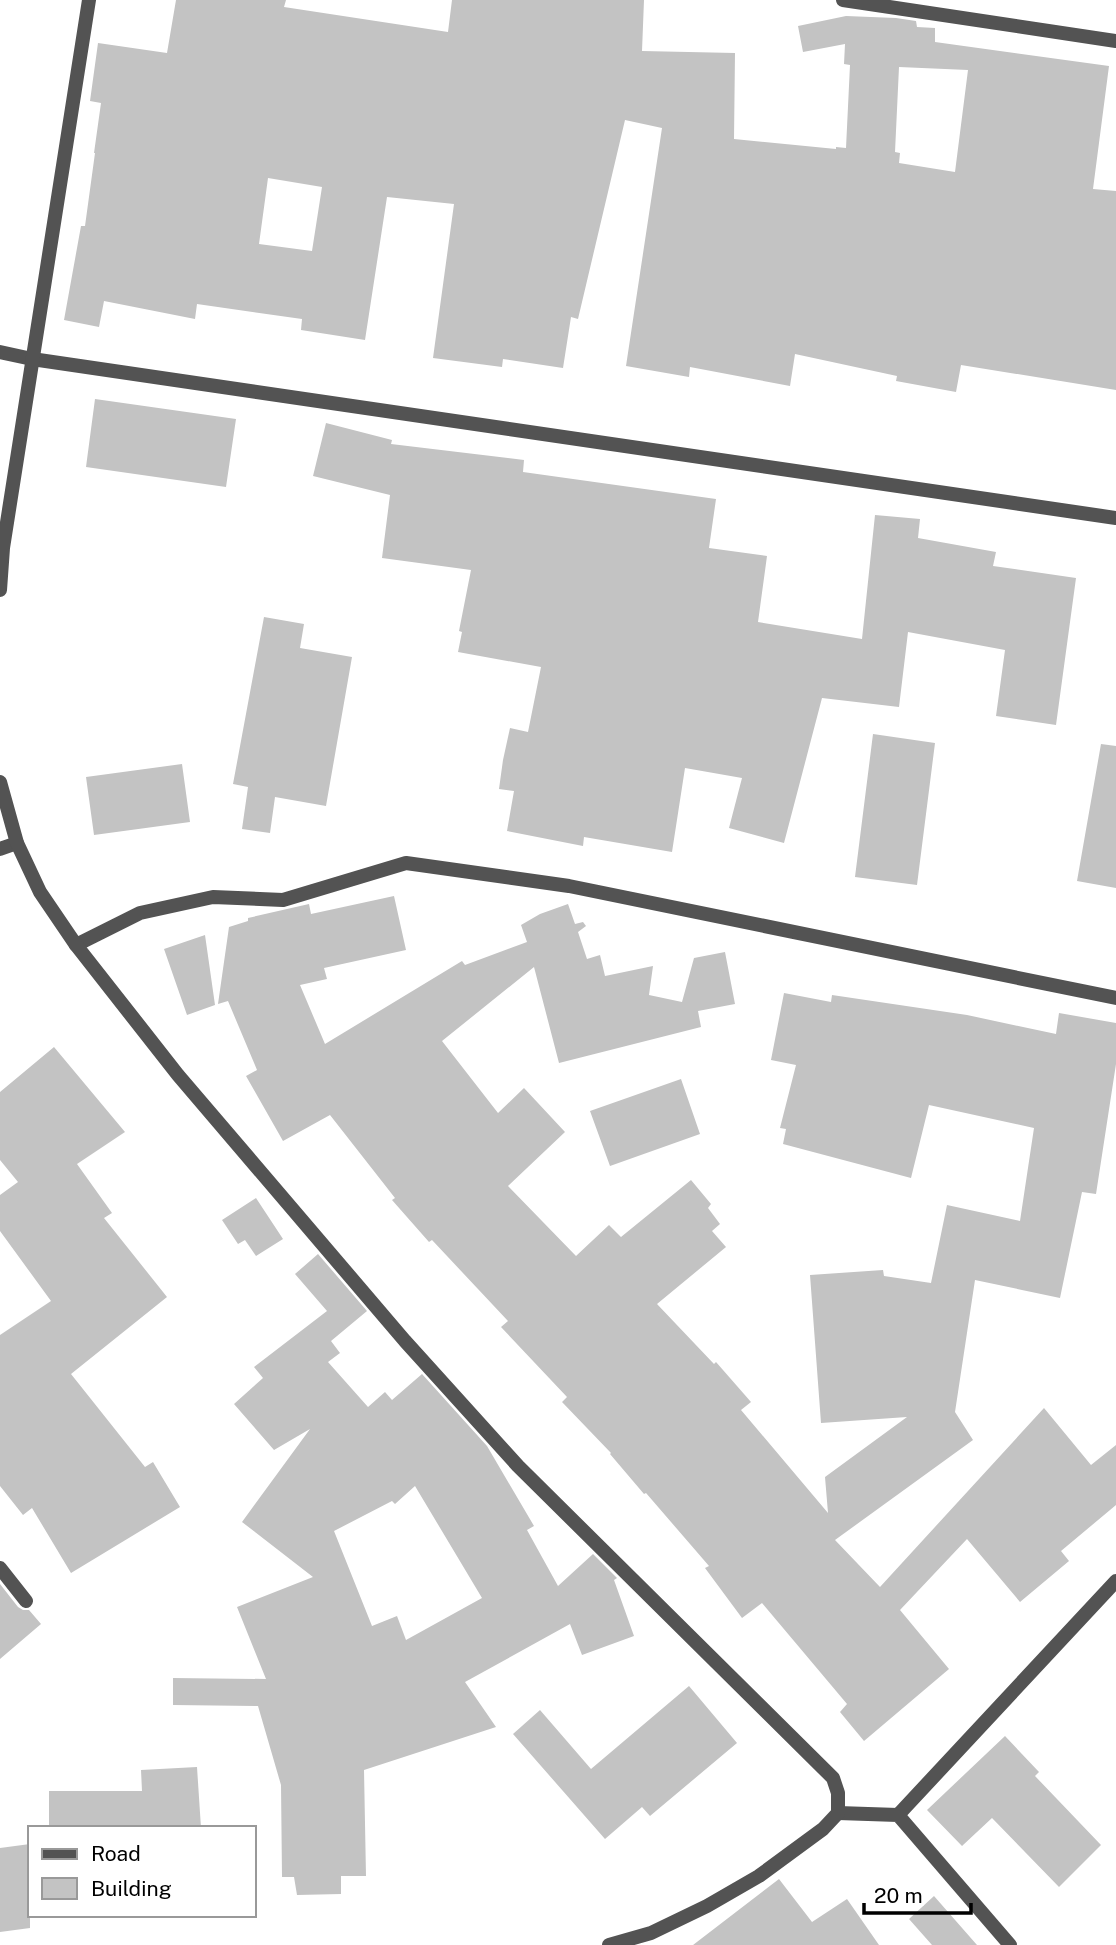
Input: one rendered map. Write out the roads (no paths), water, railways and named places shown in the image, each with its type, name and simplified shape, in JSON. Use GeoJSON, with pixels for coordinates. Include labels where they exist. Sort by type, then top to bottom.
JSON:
{"type":"FeatureCollection","features":[{"type":"Feature","properties":{"kind":"street"},"geometry":{"type":"LineString","coordinates":[[0,590],[3,548],[89,0]]}},
{"type":"Feature","properties":{"kind":"street"},"geometry":{"type":"LineString","coordinates":[[843,0],[1116,41]]}},
{"type":"Feature","properties":{"kind":"street"},"geometry":{"type":"LineString","coordinates":[[0,352],[32,359],[1116,518]]}},
{"type":"Feature","properties":{"kind":"street"},"geometry":{"type":"LineString","coordinates":[[0,782],[17,843],[40,892],[76,945],[178,1075],[405,1341],[509,1456],[832,1778],[838,1793],[838,1813],[824,1829],[759,1876],[707,1906],[651,1933],[609,1945]]}},
{"type":"Feature","properties":{"kind":"street"},"geometry":{"type":"LineString","coordinates":[[0,849],[17,843]]}},
{"type":"Feature","properties":{"kind":"street"},"geometry":{"type":"LineString","coordinates":[[76,945],[140,914],[213,897],[284,900],[406,863],[569,886],[1116,998]]}},
{"type":"Feature","properties":{"kind":"street"},"geometry":{"type":"LineString","coordinates":[[0,1568],[26,1601]]}},
{"type":"Feature","properties":{"kind":"street"},"geometry":{"type":"LineString","coordinates":[[898,1815],[1116,1581]]}},
{"type":"Feature","properties":{"kind":"street"},"geometry":{"type":"LineString","coordinates":[[838,1813],[898,1815],[1010,1945]]}}]}
